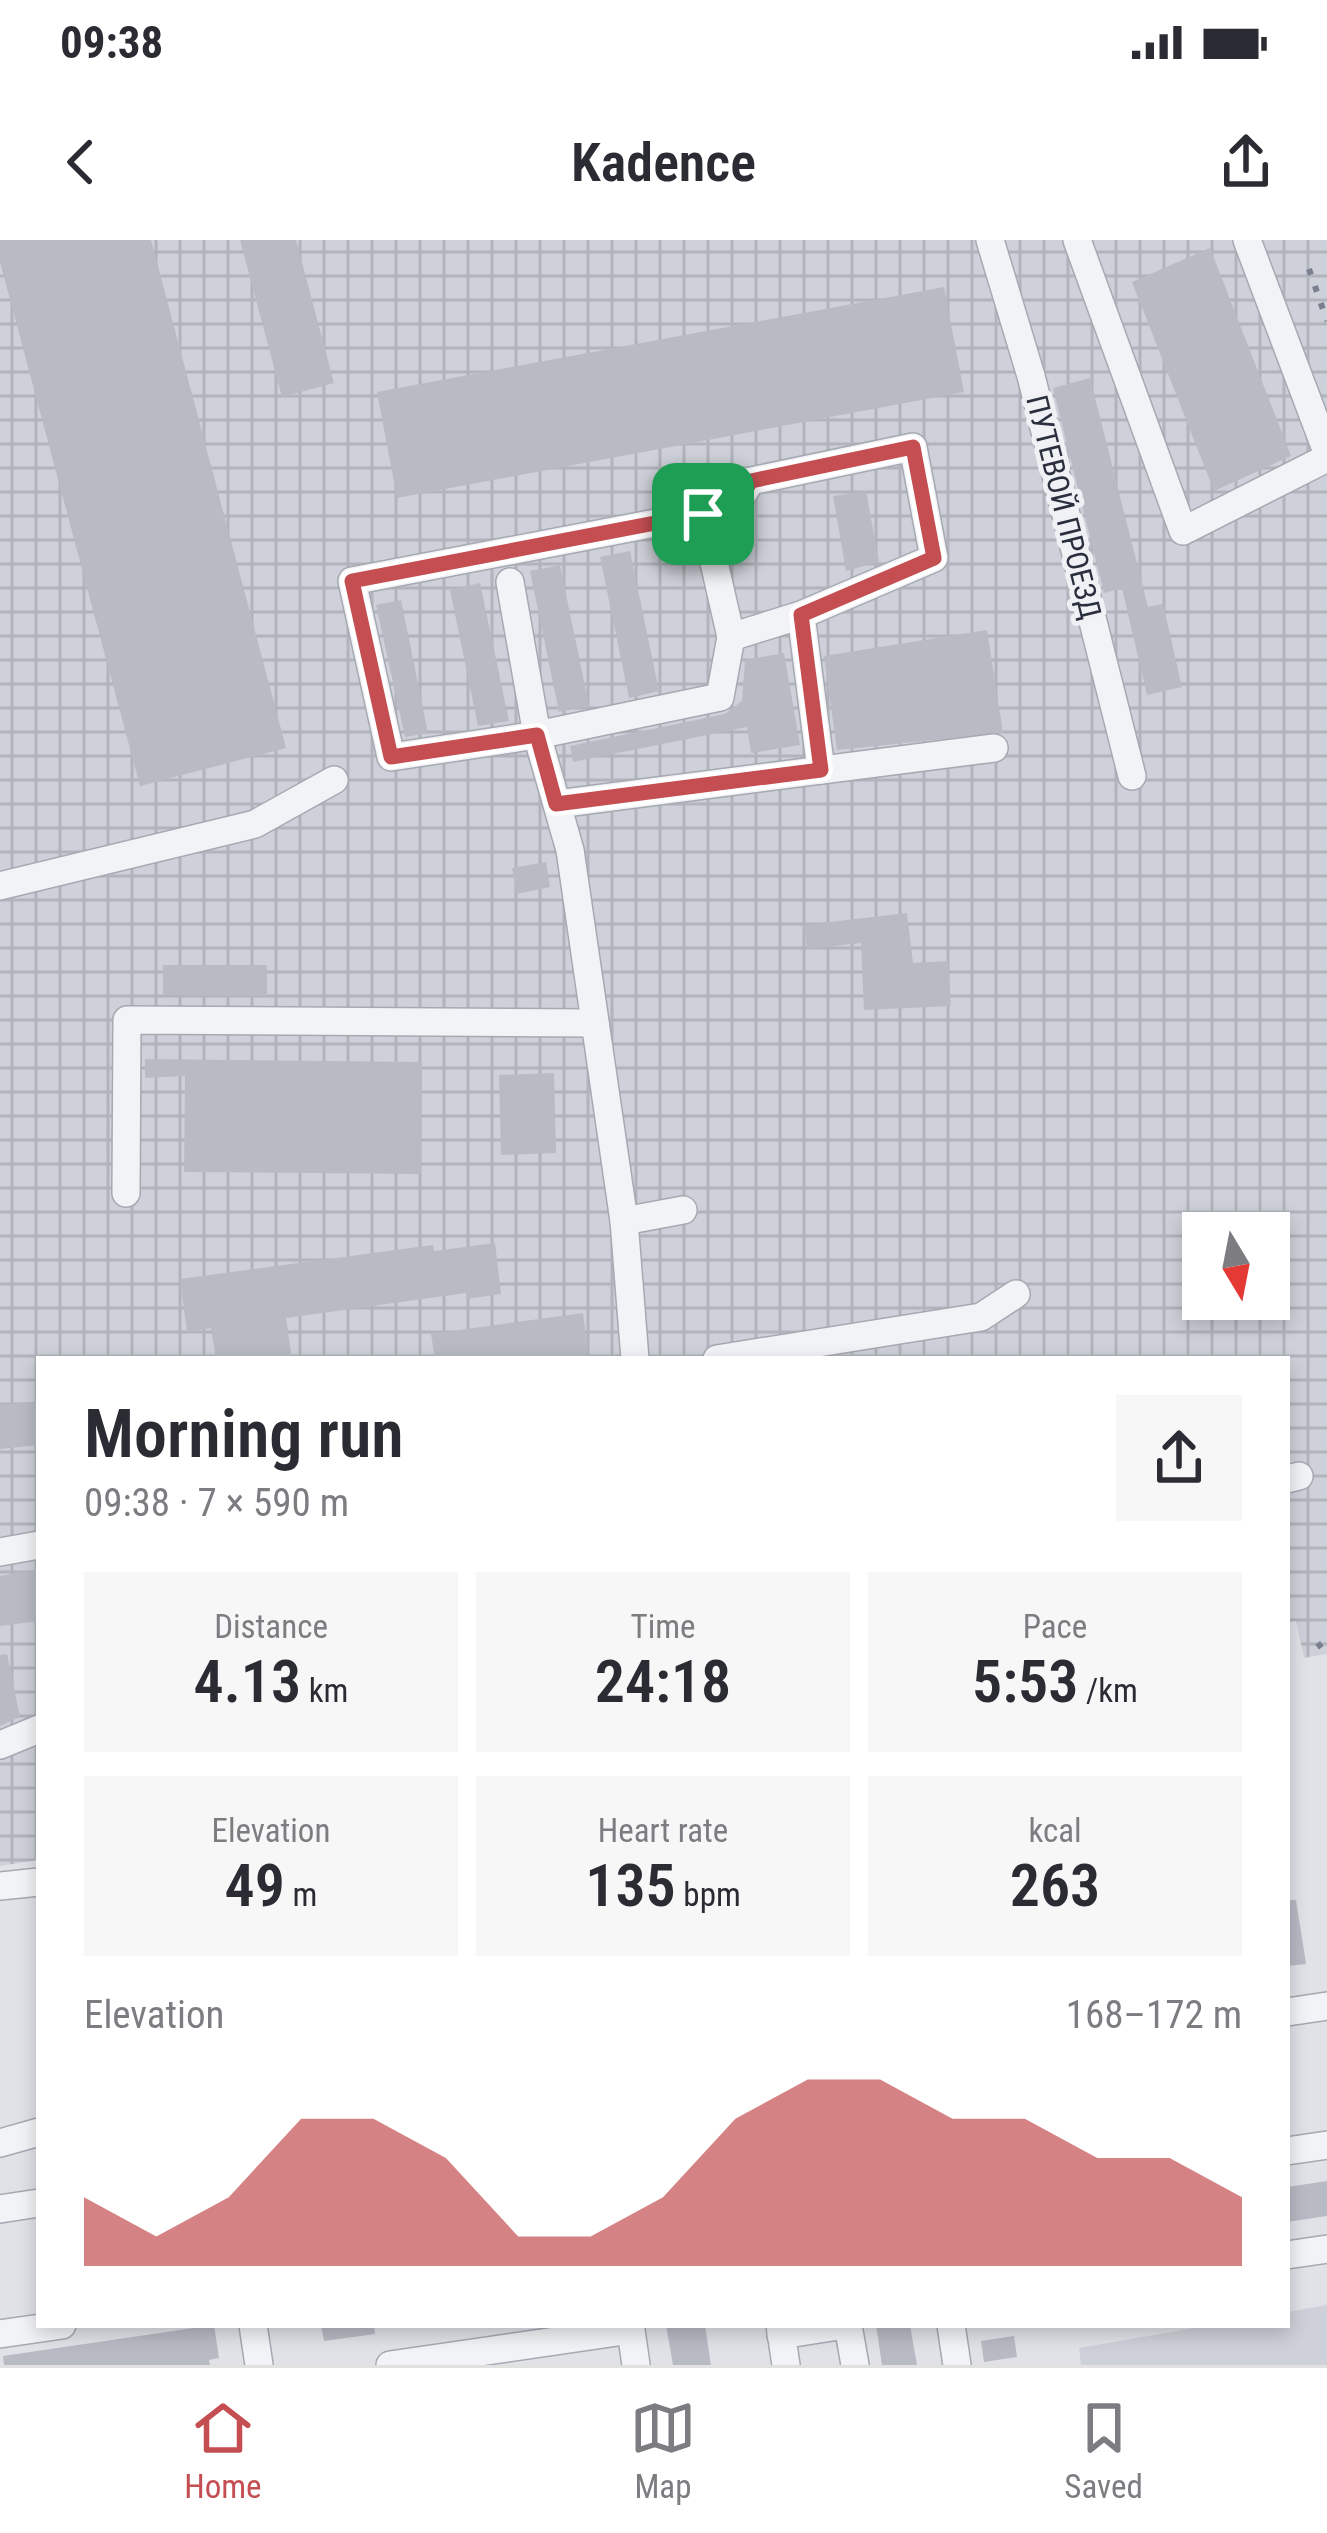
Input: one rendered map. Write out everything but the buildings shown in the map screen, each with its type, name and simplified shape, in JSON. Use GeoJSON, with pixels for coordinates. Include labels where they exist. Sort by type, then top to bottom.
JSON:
{"type":"FeatureCollection","features":[{"type":"Feature","properties":{"kind":"street","name":"ПУТЕВОЙ ПРОЕЗД"},"geometry":{"type":"LineString","coordinates":[[990,240],[1030,376],[1132,776]]}},
{"type":"Feature","properties":{"kind":"street"},"geometry":{"type":"LineString","coordinates":[[1077,240],[1183,530],[1327,455],[1247,240]]}},
{"type":"Feature","properties":{"kind":"street"},"geometry":{"type":"LineString","coordinates":[[703,514],[731,637],[720,697],[537,735],[391,757],[352,581],[734,508],[751,481],[913,447],[934,558],[801,615],[731,637]]}},
{"type":"Feature","properties":{"kind":"street"},"geometry":{"type":"LineString","coordinates":[[509,582],[537,735],[570,850],[624,1221],[635,1356]]}},
{"type":"Feature","properties":{"kind":"street"},"geometry":{"type":"LineString","coordinates":[[801,615],[821,770]]}},
{"type":"Feature","properties":{"kind":"street"},"geometry":{"type":"LineString","coordinates":[[556,804],[994,748]]}},
{"type":"Feature","properties":{"kind":"street"},"geometry":{"type":"LineString","coordinates":[[0,886],[255,824],[334,780]]}},
{"type":"Feature","properties":{"kind":"street"},"geometry":{"type":"LineString","coordinates":[[127,1193],[127,1020],[595,1023]]}},
{"type":"Feature","properties":{"kind":"street"},"geometry":{"type":"LineString","coordinates":[[624,1221],[683,1210]]}},
{"type":"Feature","properties":{"kind":"street"},"geometry":{"type":"LineString","coordinates":[[736,1356],[981,1317],[1016,1294]]}},
{"type":"Feature","properties":{"kind":"street"},"geometry":{"type":"LineString","coordinates":[[0,1552],[36,1546]]}},
{"type":"Feature","properties":{"kind":"street"},"geometry":{"type":"LineString","coordinates":[[0,1744],[36,1730]]}},
{"type":"Feature","properties":{"kind":"street"},"geometry":{"type":"LineString","coordinates":[[0,1886],[36,1882]]}},
{"type":"Feature","properties":{"kind":"street"},"geometry":{"type":"LineString","coordinates":[[1290,2012],[1327,2006]]}},
{"type":"Feature","properties":{"kind":"street"},"geometry":{"type":"LineString","coordinates":[[0,2143],[36,2133]]}},
{"type":"Feature","properties":{"kind":"street"},"geometry":{"type":"LineString","coordinates":[[1290,2151],[1327,2145]]}},
{"type":"Feature","properties":{"kind":"street"},"geometry":{"type":"LineString","coordinates":[[0,2209],[36,2203]]}},
{"type":"Feature","properties":{"kind":"street"},"geometry":{"type":"LineString","coordinates":[[1290,2250],[1327,2249]]}},
{"type":"Feature","properties":{"kind":"street"},"geometry":{"type":"LineString","coordinates":[[0,2334],[41,2328]]}},
{"type":"Feature","properties":{"kind":"street"},"geometry":{"type":"LineString","coordinates":[[253,2328],[259,2365]]}},
{"type":"Feature","properties":{"kind":"street"},"geometry":{"type":"LineString","coordinates":[[847,2328],[855,2365]]}},
{"type":"Feature","properties":{"kind":"street"},"geometry":{"type":"LineString","coordinates":[[951,2328],[957,2365]]}},
{"type":"Feature","properties":{"kind":"street"},"geometry":{"type":"LineString","coordinates":[[390,2365],[631,2330],[636,2365]]}},
{"type":"Feature","properties":{"kind":"street"},"geometry":{"type":"LineString","coordinates":[[781,2330],[786,2365]]}},
{"type":"Feature","properties":{"kind":"shaded area"},"geometry":{"type":"Polygon","coordinates":[[[0,240],[1327,240],[1327,1654],[1304,1658],[1296,1621],[1290,1622],[1290,1356],[36,1356],[36,1860],[0,1866],[0,240]]]}},
{"type":"Feature","properties":{"kind":"shaded area"},"geometry":{"type":"Polygon","coordinates":[[[1327,2305],[1327,2365],[1081,2365],[1079,2348],[1195,2328],[1290,2328],[1290,2311],[1327,2305]]]}},
{"type":"Feature","properties":{"kind":"railway"},"geometry":{"type":"LineString","coordinates":[[1309,269],[1327,321]]}},
{"type":"Feature","properties":{"kind":"railway"},"geometry":{"type":"LineString","coordinates":[[1317,1647],[1327,1640]]}},
{"type":"Feature","properties":{"kind":"route"},"geometry":{"type":"LineString","coordinates":[[913,447],[934,558],[801,615],[821,770],[556,804],[537,735],[391,757],[352,581],[703,514],[734,508],[751,481],[913,447]]}}]}
